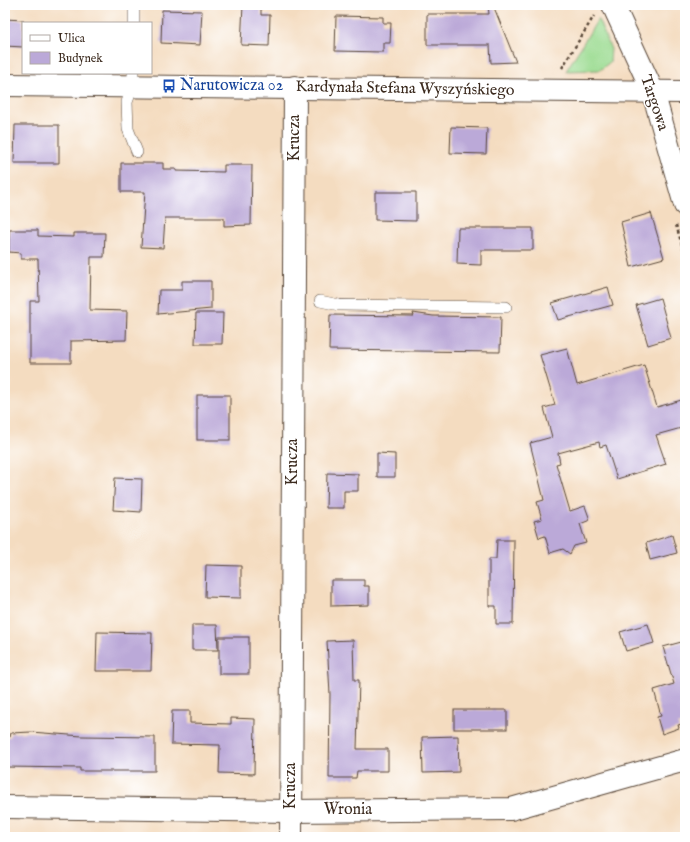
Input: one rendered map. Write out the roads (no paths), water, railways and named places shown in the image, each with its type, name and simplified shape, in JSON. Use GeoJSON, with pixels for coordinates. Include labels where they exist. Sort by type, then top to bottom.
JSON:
{"type":"FeatureCollection","features":[{"type":"Feature","properties":{"kind":"street","name":"Targowa"},"geometry":{"type":"LineString","coordinates":[[614,5],[653,92],[685,205]]}},
{"type":"Feature","properties":{"kind":"street","name":"Kardynała Stefana Wyszyńskiego"},"geometry":{"type":"LineString","coordinates":[[5,85],[133,80],[295,87],[685,92]]}},
{"type":"Feature","properties":{"kind":"street","name":"Krucza"},"geometry":{"type":"LineString","coordinates":[[291,837],[295,87]]}},
{"type":"Feature","properties":{"kind":"street","name":"Wronia"},"geometry":{"type":"LineString","coordinates":[[5,807],[291,811],[511,809],[685,760]]}},
{"type":"Feature","properties":{"kind":"lane"},"geometry":{"type":"LineString","coordinates":[[134,5],[134,22]]}},
{"type":"Feature","properties":{"kind":"lane"},"geometry":{"type":"LineString","coordinates":[[133,80],[127,102],[128,128],[137,152]]}},
{"type":"Feature","properties":{"kind":"lane"},"geometry":{"type":"LineString","coordinates":[[320,300],[339,305],[506,307]]}},
{"type":"Feature","properties":{"kind":"place","name":"Narutowicza 02"},"geometry":{"type":"Point","coordinates":[169,86]}}]}
